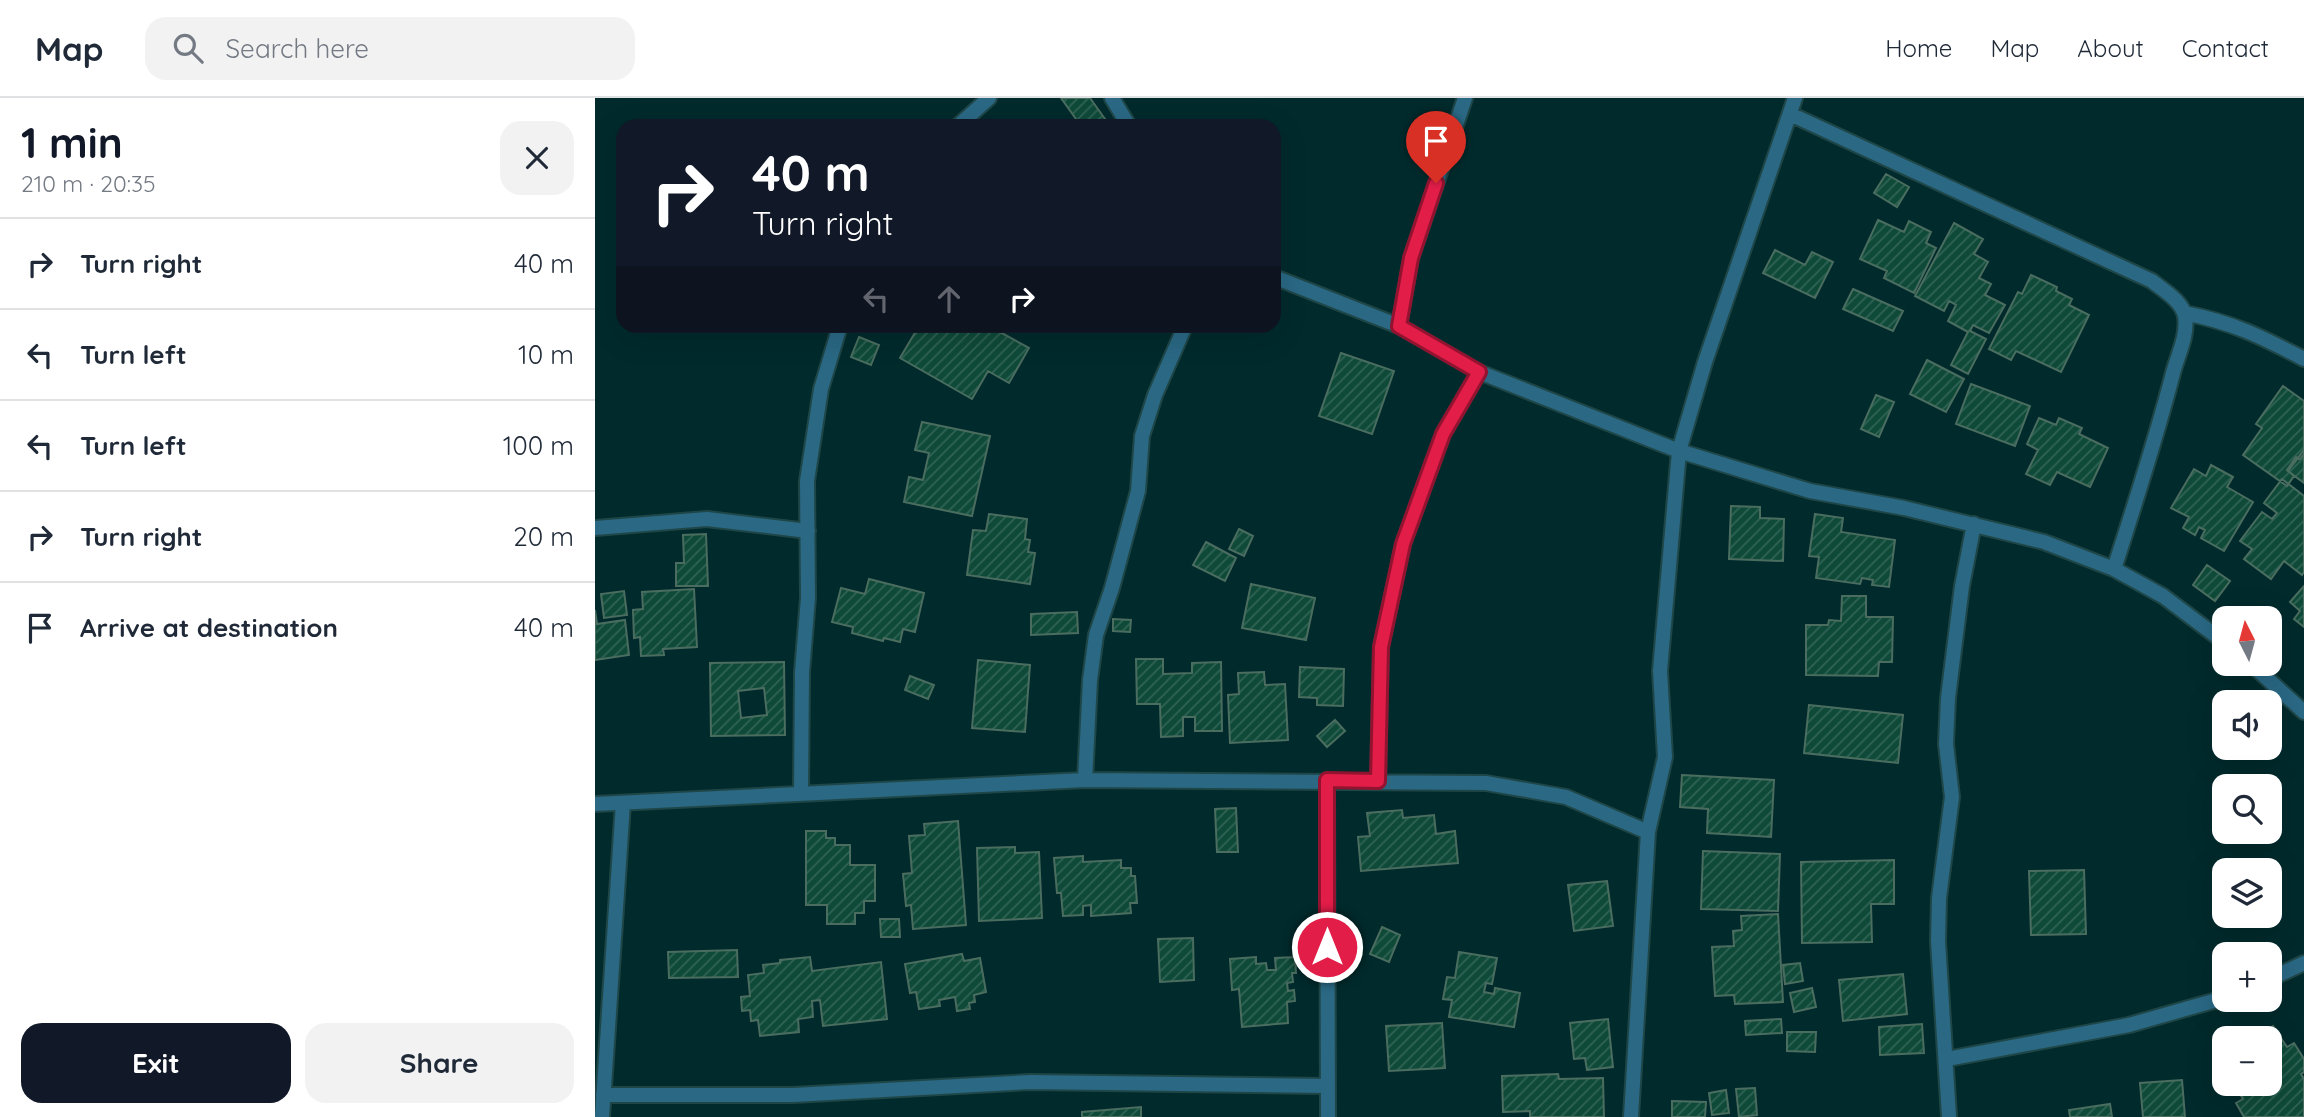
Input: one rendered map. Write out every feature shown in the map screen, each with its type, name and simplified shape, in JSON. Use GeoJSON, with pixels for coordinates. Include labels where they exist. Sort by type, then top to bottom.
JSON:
{"type":"FeatureCollection","features":[{"type":"Feature","properties":{"kind":"street"},"geometry":{"type":"LineString","coordinates":[[966,119],[989,98]]}},
{"type":"Feature","properties":{"kind":"street"},"geometry":{"type":"LineString","coordinates":[[1112,98],[1125,119]]}},
{"type":"Feature","properties":{"kind":"street"},"geometry":{"type":"LineString","coordinates":[[1399,326],[1411,258],[1465,98]]}},
{"type":"Feature","properties":{"kind":"street"},"geometry":{"type":"LineString","coordinates":[[1631,1117],[1648,832],[1665,757],[1660,671],[1679,451],[1705,362],[1795,98]]}},
{"type":"Feature","properties":{"kind":"street"},"geometry":{"type":"LineString","coordinates":[[1790,114],[2152,281],[2172,297],[2184,313],[2186,333],[2114,569]]}},
{"type":"Feature","properties":{"kind":"street"},"geometry":{"type":"LineString","coordinates":[[1281,280],[1399,326],[1479,372],[1679,451],[1810,491],[1974,524],[2044,542],[2114,569],[2163,596],[2212,633]]}},
{"type":"Feature","properties":{"kind":"street"},"geometry":{"type":"LineString","coordinates":[[2184,313],[2228,323],[2304,359]]}},
{"type":"Feature","properties":{"kind":"street"},"geometry":{"type":"LineString","coordinates":[[801,794],[803,672],[808,598],[807,481],[821,389],[838,333]]}},
{"type":"Feature","properties":{"kind":"street"},"geometry":{"type":"LineString","coordinates":[[1085,780],[1095,635],[1116,577],[1138,491],[1142,436],[1155,395],[1182,333]]}},
{"type":"Feature","properties":{"kind":"street"},"geometry":{"type":"LineString","coordinates":[[1378,781],[1381,647],[1403,544],[1443,434],[1479,372]]}},
{"type":"Feature","properties":{"kind":"street"},"geometry":{"type":"LineString","coordinates":[[595,528],[707,519],[808,531]]}},
{"type":"Feature","properties":{"kind":"street"},"geometry":{"type":"LineString","coordinates":[[1949,1117],[1938,941],[1939,898],[1952,797],[1947,744],[1948,698],[1962,586],[1974,524]]}},
{"type":"Feature","properties":{"kind":"street"},"geometry":{"type":"LineString","coordinates":[[2264,676],[2304,712]]}},
{"type":"Feature","properties":{"kind":"street"},"geometry":{"type":"LineString","coordinates":[[595,804],[1085,780],[1486,783],[1566,797],[1648,832]]}},
{"type":"Feature","properties":{"kind":"street"},"geometry":{"type":"LineString","coordinates":[[1327,780],[1328,1117]]}},
{"type":"Feature","properties":{"kind":"street"},"geometry":{"type":"LineString","coordinates":[[602,1117],[623,803]]}},
{"type":"Feature","properties":{"kind":"street"},"geometry":{"type":"LineString","coordinates":[[2282,973],[2304,963]]}},
{"type":"Feature","properties":{"kind":"street"},"geometry":{"type":"LineString","coordinates":[[1947,1059],[2129,1025],[2212,1001]]}},
{"type":"Feature","properties":{"kind":"street"},"geometry":{"type":"LineString","coordinates":[[603,1096],[793,1095],[1030,1082],[1327,1086]]}},
{"type":"Feature","properties":{"kind":"building"},"geometry":{"type":"Polygon","coordinates":[[[1061,98],[1090,98],[1105,119],[1076,119],[1061,98]]]}},
{"type":"Feature","properties":{"kind":"building"},"geometry":{"type":"Polygon","coordinates":[[[1886,174],[1909,187],[1897,207],[1874,193],[1886,174]]]}},
{"type":"Feature","properties":{"kind":"building"},"geometry":{"type":"Polygon","coordinates":[[[1878,220],[1904,232],[1909,221],[1931,232],[1926,243],[1936,248],[1914,293],[1884,278],[1887,271],[1860,259],[1878,220]]]}},
{"type":"Feature","properties":{"kind":"building"},"geometry":{"type":"Polygon","coordinates":[[[1954,223],[1983,239],[1974,254],[1988,262],[1979,278],[1991,284],[1985,295],[2005,305],[1989,333],[1973,325],[1970,331],[1986,339],[1968,374],[1951,365],[1968,332],[1948,321],[1956,305],[1949,301],[1944,311],[1915,296],[1954,223]]]}},
{"type":"Feature","properties":{"kind":"building"},"geometry":{"type":"Polygon","coordinates":[[[1775,250],[1805,265],[1812,252],[1833,262],[1815,298],[1763,273],[1775,250]]]}},
{"type":"Feature","properties":{"kind":"building"},"geometry":{"type":"Polygon","coordinates":[[[2031,275],[2057,287],[2056,291],[2072,299],[2069,305],[2089,315],[2061,372],[2016,351],[2011,360],[1989,349],[2018,292],[2022,294],[2031,275]]]}},
{"type":"Feature","properties":{"kind":"building"},"geometry":{"type":"Polygon","coordinates":[[[1853,289],[1903,311],[1893,331],[1843,309],[1853,289]]]}},
{"type":"Feature","properties":{"kind":"building"},"geometry":{"type":"Polygon","coordinates":[[[915,333],[1002,333],[1029,348],[1009,383],[988,371],[972,399],[900,358],[915,333]]]}},
{"type":"Feature","properties":{"kind":"building"},"geometry":{"type":"Polygon","coordinates":[[[859,337],[879,345],[871,365],[851,357],[859,337]]]}},
{"type":"Feature","properties":{"kind":"building"},"geometry":{"type":"Polygon","coordinates":[[[1341,353],[1394,371],[1372,434],[1319,416],[1341,353]]]}},
{"type":"Feature","properties":{"kind":"building"},"geometry":{"type":"Polygon","coordinates":[[[1927,360],[1964,379],[1946,412],[1910,394],[1927,360]]]}},
{"type":"Feature","properties":{"kind":"building"},"geometry":{"type":"Polygon","coordinates":[[[1971,384],[2030,406],[2015,446],[1956,424],[1971,384]]]}},
{"type":"Feature","properties":{"kind":"building"},"geometry":{"type":"Polygon","coordinates":[[[2283,386],[2304,401],[2304,454],[2300,459],[2296,457],[2287,470],[2294,476],[2287,486],[2243,455],[2262,428],[2256,424],[2283,386]]]}},
{"type":"Feature","properties":{"kind":"building"},"geometry":{"type":"Polygon","coordinates":[[[1876,395],[1894,402],[1879,437],[1861,429],[1876,395]]]}},
{"type":"Feature","properties":{"kind":"building"},"geometry":{"type":"Polygon","coordinates":[[[2039,418],[2056,425],[2059,418],[2082,428],[2079,434],[2108,448],[2090,487],[2057,472],[2050,485],[2026,474],[2038,450],[2027,444],[2039,418]]]}},
{"type":"Feature","properties":{"kind":"building"},"geometry":{"type":"Polygon","coordinates":[[[922,422],[990,436],[972,516],[904,502],[909,477],[923,480],[929,453],[915,450],[922,422]]]}},
{"type":"Feature","properties":{"kind":"building"},"geometry":{"type":"Polygon","coordinates":[[[2304,450],[2304,483],[2288,471],[2304,450]]]}},
{"type":"Feature","properties":{"kind":"building"},"geometry":{"type":"Polygon","coordinates":[[[2211,465],[2233,477],[2227,487],[2253,502],[2224,551],[2201,538],[2205,530],[2199,527],[2195,535],[2183,528],[2189,517],[2171,508],[2194,469],[2206,476],[2211,465]]]}},
{"type":"Feature","properties":{"kind":"building"},"geometry":{"type":"Polygon","coordinates":[[[2282,479],[2304,496],[2304,572],[2302,575],[2284,561],[2271,579],[2244,559],[2252,549],[2240,541],[2262,512],[2272,519],[2277,513],[2264,503],[2282,479]]]}},
{"type":"Feature","properties":{"kind":"building"},"geometry":{"type":"Polygon","coordinates":[[[1731,506],[1760,507],[1760,518],[1784,519],[1783,561],[1729,559],[1731,506]]]}},
{"type":"Feature","properties":{"kind":"building"},"geometry":{"type":"Polygon","coordinates":[[[989,514],[1027,519],[1025,539],[1030,540],[1028,552],[1035,553],[1030,584],[967,575],[973,530],[986,531],[989,514]]]}},
{"type":"Feature","properties":{"kind":"building"},"geometry":{"type":"Polygon","coordinates":[[[1815,514],[1843,518],[1841,532],[1895,540],[1889,587],[1872,585],[1873,580],[1862,578],[1860,584],[1816,578],[1819,557],[1809,556],[1815,514]]]}},
{"type":"Feature","properties":{"kind":"building"},"geometry":{"type":"Polygon","coordinates":[[[1239,529],[1253,536],[1244,556],[1229,549],[1239,529]]]}},
{"type":"Feature","properties":{"kind":"building"},"geometry":{"type":"Polygon","coordinates":[[[706,534],[708,586],[676,586],[676,563],[684,563],[683,535],[706,534]]]}},
{"type":"Feature","properties":{"kind":"building"},"geometry":{"type":"Polygon","coordinates":[[[1206,542],[1236,558],[1225,581],[1193,565],[1206,542]]]}},
{"type":"Feature","properties":{"kind":"building"},"geometry":{"type":"Polygon","coordinates":[[[2207,565],[2230,581],[2215,601],[2193,585],[2207,565]]]}},
{"type":"Feature","properties":{"kind":"building"},"geometry":{"type":"Polygon","coordinates":[[[869,579],[924,593],[915,632],[903,629],[900,642],[884,638],[883,641],[852,633],[853,627],[832,622],[841,588],[865,594],[869,579]]]}},
{"type":"Feature","properties":{"kind":"building"},"geometry":{"type":"Polygon","coordinates":[[[1251,584],[1315,598],[1306,640],[1242,628],[1251,584]]]}},
{"type":"Feature","properties":{"kind":"building"},"geometry":{"type":"Polygon","coordinates":[[[2304,586],[2304,627],[2294,619],[2300,611],[2290,602],[2304,586]]]}},
{"type":"Feature","properties":{"kind":"building"},"geometry":{"type":"Polygon","coordinates":[[[694,589],[697,647],[663,649],[664,655],[641,656],[640,637],[634,638],[633,610],[643,609],[642,592],[694,589]]]}},
{"type":"Feature","properties":{"kind":"building"},"geometry":{"type":"Polygon","coordinates":[[[624,591],[627,615],[604,618],[601,594],[624,591]]]}},
{"type":"Feature","properties":{"kind":"building"},"geometry":{"type":"Polygon","coordinates":[[[1842,596],[1866,596],[1866,617],[1893,617],[1892,662],[1879,662],[1878,676],[1806,675],[1806,625],[1828,625],[1829,620],[1841,621],[1842,596]]]}},
{"type":"Feature","properties":{"kind":"building"},"geometry":{"type":"Polygon","coordinates":[[[595,610],[597,624],[625,620],[629,655],[595,660],[595,610]]]}},
{"type":"Feature","properties":{"kind":"building"},"geometry":{"type":"Polygon","coordinates":[[[1077,612],[1078,633],[1031,635],[1031,614],[1077,612]]]}},
{"type":"Feature","properties":{"kind":"building"},"geometry":{"type":"Polygon","coordinates":[[[1113,619],[1131,620],[1130,632],[1113,631],[1113,619]]]}},
{"type":"Feature","properties":{"kind":"building"},"geometry":{"type":"Polygon","coordinates":[[[1136,659],[1163,659],[1163,674],[1192,673],[1192,663],[1221,662],[1222,731],[1195,731],[1195,717],[1183,717],[1183,736],[1161,737],[1160,704],[1137,704],[1136,659]]]}},
{"type":"Feature","properties":{"kind":"building"},"geometry":{"type":"Polygon","coordinates":[[[978,660],[1030,665],[1025,732],[972,728],[978,660]]]}},
{"type":"Feature","properties":{"kind":"building"},"geometry":{"type":"Polygon","coordinates":[[[784,662],[785,735],[711,736],[710,663],[784,662]],[[764,688],[738,691],[741,718],[767,715],[764,688]]]}},
{"type":"Feature","properties":{"kind":"building"},"geometry":{"type":"Polygon","coordinates":[[[1300,667],[1344,669],[1343,706],[1317,705],[1317,698],[1299,697],[1300,667]]]}},
{"type":"Feature","properties":{"kind":"building"},"geometry":{"type":"Polygon","coordinates":[[[1264,672],[1265,685],[1285,684],[1288,740],[1230,743],[1228,695],[1239,694],[1238,673],[1264,672]]]}},
{"type":"Feature","properties":{"kind":"building"},"geometry":{"type":"Polygon","coordinates":[[[910,676],[934,685],[928,699],[905,690],[910,676]]]}},
{"type":"Feature","properties":{"kind":"building"},"geometry":{"type":"Polygon","coordinates":[[[1809,705],[1903,715],[1898,763],[1804,753],[1809,705]]]}},
{"type":"Feature","properties":{"kind":"building"},"geometry":{"type":"Polygon","coordinates":[[[1335,720],[1345,731],[1327,747],[1317,736],[1335,720]]]}},
{"type":"Feature","properties":{"kind":"building"},"geometry":{"type":"Polygon","coordinates":[[[1682,775],[1774,780],[1771,837],[1707,833],[1708,809],[1680,807],[1682,775]]]}},
{"type":"Feature","properties":{"kind":"building"},"geometry":{"type":"Polygon","coordinates":[[[1236,808],[1238,852],[1217,852],[1215,809],[1236,808]]]}},
{"type":"Feature","properties":{"kind":"building"},"geometry":{"type":"Polygon","coordinates":[[[1402,810],[1403,818],[1434,815],[1436,834],[1455,831],[1458,863],[1361,871],[1358,837],[1370,836],[1367,813],[1402,810]]]}},
{"type":"Feature","properties":{"kind":"building"},"geometry":{"type":"Polygon","coordinates":[[[958,821],[966,925],[913,929],[911,905],[906,906],[903,874],[912,873],[909,836],[925,835],[924,824],[958,821]]]}},
{"type":"Feature","properties":{"kind":"building"},"geometry":{"type":"Polygon","coordinates":[[[806,831],[826,831],[826,838],[835,838],[835,845],[850,845],[850,865],[875,865],[875,901],[864,901],[864,913],[855,913],[855,924],[827,924],[827,905],[806,905],[806,831]]]}},
{"type":"Feature","properties":{"kind":"building"},"geometry":{"type":"Polygon","coordinates":[[[1015,847],[1015,853],[1039,852],[1042,918],[979,921],[977,848],[1015,847]]]}},
{"type":"Feature","properties":{"kind":"building"},"geometry":{"type":"Polygon","coordinates":[[[1703,851],[1780,854],[1778,911],[1701,909],[1703,851]]]}},
{"type":"Feature","properties":{"kind":"building"},"geometry":{"type":"Polygon","coordinates":[[[1083,856],[1083,862],[1121,860],[1121,868],[1131,868],[1131,876],[1135,876],[1137,903],[1130,903],[1131,913],[1091,916],[1091,905],[1083,906],[1083,915],[1063,916],[1061,893],[1057,893],[1054,858],[1083,856]]]}},
{"type":"Feature","properties":{"kind":"building"},"geometry":{"type":"Polygon","coordinates":[[[1894,860],[1894,904],[1871,904],[1872,942],[1802,943],[1801,862],[1894,860]]]}},
{"type":"Feature","properties":{"kind":"building"},"geometry":{"type":"Polygon","coordinates":[[[2084,870],[2086,934],[2031,935],[2029,871],[2084,870]]]}},
{"type":"Feature","properties":{"kind":"building"},"geometry":{"type":"Polygon","coordinates":[[[1607,881],[1613,926],[1574,931],[1568,885],[1607,881]]]}},
{"type":"Feature","properties":{"kind":"building"},"geometry":{"type":"Polygon","coordinates":[[[1778,914],[1783,1002],[1735,1004],[1734,995],[1715,996],[1712,947],[1734,946],[1733,931],[1742,930],[1741,916],[1778,914]]]}},
{"type":"Feature","properties":{"kind":"building"},"geometry":{"type":"Polygon","coordinates":[[[880,919],[899,919],[900,937],[881,937],[880,919]]]}},
{"type":"Feature","properties":{"kind":"building"},"geometry":{"type":"Polygon","coordinates":[[[1382,927],[1400,935],[1389,962],[1370,954],[1382,927]]]}},
{"type":"Feature","properties":{"kind":"building"},"geometry":{"type":"Polygon","coordinates":[[[1193,938],[1194,980],[1160,982],[1158,939],[1193,938]]]}},
{"type":"Feature","properties":{"kind":"building"},"geometry":{"type":"Polygon","coordinates":[[[737,950],[738,977],[669,978],[668,952],[737,950]]]}},
{"type":"Feature","properties":{"kind":"building"},"geometry":{"type":"Polygon","coordinates":[[[1459,952],[1497,958],[1492,984],[1486,983],[1484,992],[1494,994],[1495,988],[1520,993],[1514,1027],[1449,1017],[1452,1000],[1443,999],[1447,977],[1455,978],[1459,952]]]}},
{"type":"Feature","properties":{"kind":"building"},"geometry":{"type":"Polygon","coordinates":[[[962,954],[964,961],[980,958],[986,992],[974,995],[975,1002],[969,1003],[970,1009],[957,1011],[955,997],[939,1000],[940,1006],[919,1009],[916,992],[910,993],[905,964],[962,954]]]}},
{"type":"Feature","properties":{"kind":"building"},"geometry":{"type":"Polygon","coordinates":[[[810,957],[812,971],[881,962],[887,1019],[823,1026],[820,1000],[812,1001],[813,1017],[798,1019],[799,1032],[760,1036],[758,1020],[751,1021],[750,1010],[742,1011],[741,997],[750,996],[748,975],[764,973],[763,965],[780,963],[780,960],[810,957]]]}},
{"type":"Feature","properties":{"kind":"building"},"geometry":{"type":"Polygon","coordinates":[[[1256,957],[1256,964],[1266,963],[1267,970],[1276,970],[1275,958],[1295,957],[1296,973],[1292,973],[1293,982],[1287,983],[1288,991],[1294,990],[1295,1001],[1287,1002],[1288,1023],[1242,1027],[1239,989],[1232,990],[1230,959],[1256,957]]]}},
{"type":"Feature","properties":{"kind":"building"},"geometry":{"type":"Polygon","coordinates":[[[1800,963],[1803,981],[1785,984],[1783,965],[1800,963]]]}},
{"type":"Feature","properties":{"kind":"building"},"geometry":{"type":"Polygon","coordinates":[[[1903,974],[1907,1014],[1843,1021],[1839,980],[1903,974]]]}},
{"type":"Feature","properties":{"kind":"building"},"geometry":{"type":"Polygon","coordinates":[[[1812,988],[1816,1007],[1794,1012],[1790,993],[1812,988]]]}},
{"type":"Feature","properties":{"kind":"building"},"geometry":{"type":"Polygon","coordinates":[[[1608,1019],[1613,1067],[1587,1070],[1585,1058],[1574,1059],[1570,1023],[1608,1019]]]}},
{"type":"Feature","properties":{"kind":"building"},"geometry":{"type":"Polygon","coordinates":[[[1781,1019],[1782,1033],[1746,1035],[1745,1021],[1781,1019]]]}},
{"type":"Feature","properties":{"kind":"building"},"geometry":{"type":"Polygon","coordinates":[[[1442,1023],[1445,1068],[1389,1071],[1386,1026],[1442,1023]]]}},
{"type":"Feature","properties":{"kind":"building"},"geometry":{"type":"Polygon","coordinates":[[[1922,1024],[1924,1053],[1880,1055],[1879,1027],[1922,1024]]]}},
{"type":"Feature","properties":{"kind":"building"},"geometry":{"type":"Polygon","coordinates":[[[1787,1032],[1816,1032],[1815,1052],[1787,1051],[1787,1032]]]}},
{"type":"Feature","properties":{"kind":"building"},"geometry":{"type":"Polygon","coordinates":[[[2282,1040],[2287,1047],[2294,1043],[2304,1059],[2304,1072],[2301,1074],[2304,1079],[2304,1117],[2244,1117],[2236,1103],[2243,1099],[2241,1096],[2282,1096],[2282,1040]]]}},
{"type":"Feature","properties":{"kind":"building"},"geometry":{"type":"Polygon","coordinates":[[[1558,1074],[1559,1079],[1603,1078],[1604,1117],[1530,1117],[1530,1111],[1503,1112],[1502,1076],[1558,1074]]]}},
{"type":"Feature","properties":{"kind":"building"},"geometry":{"type":"Polygon","coordinates":[[[2182,1080],[2185,1117],[2143,1117],[2140,1083],[2182,1080]]]}},
{"type":"Feature","properties":{"kind":"building"},"geometry":{"type":"Polygon","coordinates":[[[1755,1088],[1757,1115],[1739,1117],[1736,1089],[1755,1088]]]}},
{"type":"Feature","properties":{"kind":"building"},"geometry":{"type":"Polygon","coordinates":[[[1726,1090],[1729,1113],[1712,1115],[1709,1093],[1726,1090]]]}},
{"type":"Feature","properties":{"kind":"building"},"geometry":{"type":"Polygon","coordinates":[[[1672,1101],[1706,1102],[1705,1117],[1672,1117],[1672,1101]]]}},
{"type":"Feature","properties":{"kind":"building"},"geometry":{"type":"Polygon","coordinates":[[[2110,1104],[2112,1117],[2070,1117],[2069,1110],[2110,1104]]]}},
{"type":"Feature","properties":{"kind":"building"},"geometry":{"type":"Polygon","coordinates":[[[1141,1107],[1141,1117],[1082,1117],[1082,1112],[1141,1107]]]}},
{"type":"Feature","properties":{"kind":"route"},"geometry":{"type":"LineString","coordinates":[[1327,947],[1327,780],[1378,781],[1381,647],[1403,544],[1443,434],[1479,372],[1399,326],[1411,258],[1436,183]]}}]}
